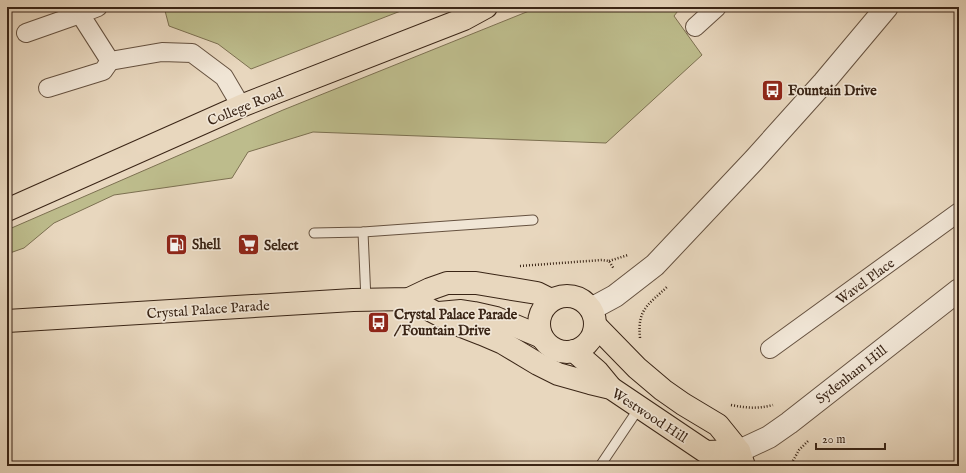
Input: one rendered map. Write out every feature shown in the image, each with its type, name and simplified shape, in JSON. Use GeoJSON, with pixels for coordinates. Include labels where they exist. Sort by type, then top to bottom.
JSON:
{"type":"FeatureCollection","features":[{"type":"Feature","properties":{"kind":"main road","name":"College Road"},"geometry":{"type":"LineString","coordinates":[[7,210],[241,106],[464,19],[486,7]]}},
{"type":"Feature","properties":{"kind":"main road","name":"Crystal Palace Parade"},"geometry":{"type":"LineString","coordinates":[[7,322],[366,300],[409,299],[447,283],[476,283],[502,287],[537,293],[551,300]]}},
{"type":"Feature","properties":{"kind":"main road"},"geometry":{"type":"LineString","coordinates":[[562,296],[574,296],[583,301],[594,317],[592,337],[589,342],[574,352],[555,350],[547,345],[542,337],[538,323],[540,314],[543,308],[551,300],[562,296]]}},
{"type":"Feature","properties":{"kind":"main road","name":"Crystal Palace Parade"},"geometry":{"type":"LineString","coordinates":[[409,299],[459,325],[503,343],[538,364]]}},
{"type":"Feature","properties":{"kind":"main road"},"geometry":{"type":"LineString","coordinates":[[437,313],[461,311],[496,318],[542,337]]}},
{"type":"Feature","properties":{"kind":"main road","name":"Westwood Hill"},"geometry":{"type":"LineString","coordinates":[[594,317],[637,368],[682,404],[718,425],[741,459]]}},
{"type":"Feature","properties":{"kind":"main road"},"geometry":{"type":"LineString","coordinates":[[574,352],[597,371],[611,388]]}},
{"type":"Feature","properties":{"kind":"main road","name":"Westwood Hill"},"geometry":{"type":"LineString","coordinates":[[538,364],[558,374],[611,388],[706,452],[741,459]]}},
{"type":"Feature","properties":{"kind":"street"},"geometry":{"type":"LineString","coordinates":[[26,32],[77,11],[98,7]]}},
{"type":"Feature","properties":{"kind":"street"},"geometry":{"type":"LineString","coordinates":[[695,27],[717,7]]}},
{"type":"Feature","properties":{"kind":"street"},"geometry":{"type":"LineString","coordinates":[[594,317],[615,296],[655,265],[754,160],[824,82],[887,7]]}},
{"type":"Feature","properties":{"kind":"street"},"geometry":{"type":"LineString","coordinates":[[77,11],[110,61]]}},
{"type":"Feature","properties":{"kind":"street"},"geometry":{"type":"LineString","coordinates":[[48,88],[103,71],[110,61],[162,52],[192,53],[224,77],[241,106]]}},
{"type":"Feature","properties":{"kind":"street","name":"Wavel Place"},"geometry":{"type":"LineString","coordinates":[[770,349],[959,212]]}},
{"type":"Feature","properties":{"kind":"street","name":"Sydenham Hill"},"geometry":{"type":"LineString","coordinates":[[741,459],[959,290]]}},
{"type":"Feature","properties":{"kind":"lane"},"geometry":{"type":"LineString","coordinates":[[314,233],[363,232],[533,220]]}},
{"type":"Feature","properties":{"kind":"lane"},"geometry":{"type":"LineString","coordinates":[[363,232],[366,300]]}},
{"type":"Feature","properties":{"kind":"lane"},"geometry":{"type":"LineString","coordinates":[[600,466],[639,408]]}},
{"type":"Feature","properties":{"kind":"path"},"geometry":{"type":"LineString","coordinates":[[518,266],[602,260],[609,261],[630,255]]}},
{"type":"Feature","properties":{"kind":"path"},"geometry":{"type":"LineString","coordinates":[[609,261],[615,271]]}},
{"type":"Feature","properties":{"kind":"path"},"geometry":{"type":"LineString","coordinates":[[639,306],[643,311]]}},
{"type":"Feature","properties":{"kind":"path"},"geometry":{"type":"LineString","coordinates":[[643,343],[640,338],[640,318],[647,306]]}},
{"type":"Feature","properties":{"kind":"path"},"geometry":{"type":"LineString","coordinates":[[725,404],[754,408],[774,405]]}},
{"type":"Feature","properties":{"kind":"path"},"geometry":{"type":"LineString","coordinates":[[790,466],[799,450],[809,440]]}},
{"type":"Feature","properties":{"kind":"shaded area"},"geometry":{"type":"Polygon","coordinates":[[[164,7],[411,7],[251,69],[218,44],[169,26],[164,7]]]}},
{"type":"Feature","properties":{"kind":"shaded area"},"geometry":{"type":"Polygon","coordinates":[[[533,7],[681,7],[674,16],[702,55],[606,143],[313,132],[248,152],[232,178],[114,195],[54,223],[24,248],[7,254],[7,230],[283,110],[529,11],[533,7]]]}},
{"type":"Feature","properties":{"kind":"place","name":"Fountain Drive"},"geometry":{"type":"Point","coordinates":[772,90]}},
{"type":"Feature","properties":{"kind":"place","name":"Shell"},"geometry":{"type":"Point","coordinates":[177,244]}},
{"type":"Feature","properties":{"kind":"place","name":"Select"},"geometry":{"type":"Point","coordinates":[249,245]}},
{"type":"Feature","properties":{"kind":"place","name":"Crystal Palace Parade / Fountain Drive"},"geometry":{"type":"Point","coordinates":[379,322]}}]}
